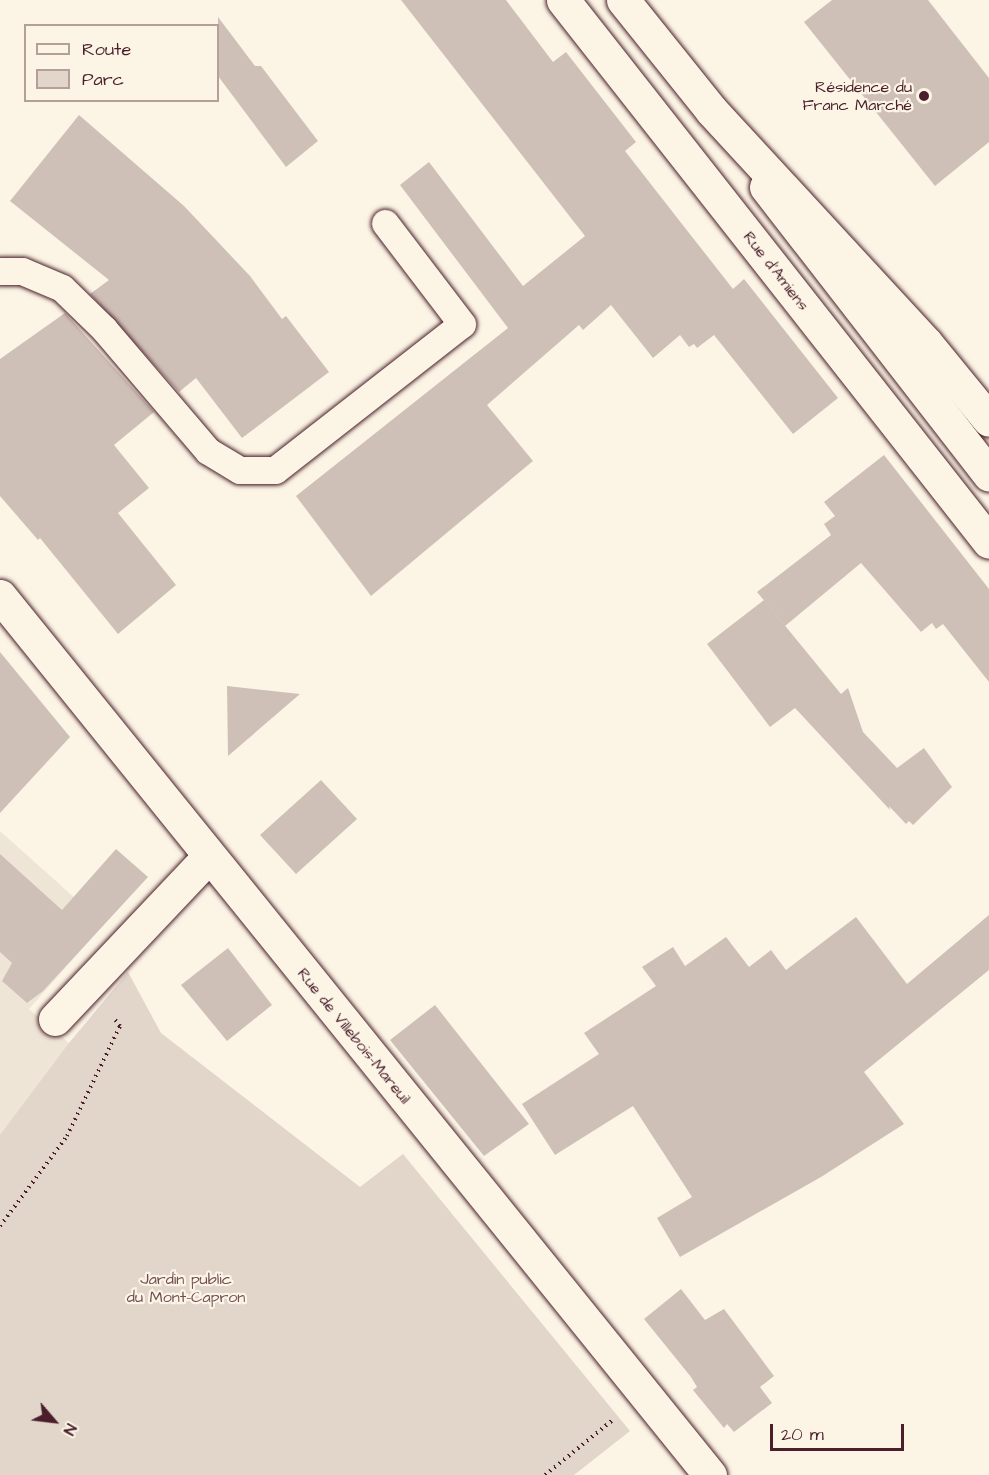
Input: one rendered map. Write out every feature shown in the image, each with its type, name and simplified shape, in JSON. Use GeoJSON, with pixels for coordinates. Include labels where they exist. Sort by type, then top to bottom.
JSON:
{"type":"FeatureCollection","features":[{"type":"Feature","properties":{"kind":"street","name":"Rue d'Amiens"},"geometry":{"type":"LineString","coordinates":[[563,0],[989,542]]}},
{"type":"Feature","properties":{"kind":"street"},"geometry":{"type":"LineString","coordinates":[[623,0],[711,110],[848,296],[989,475]]}},
{"type":"Feature","properties":{"kind":"street"},"geometry":{"type":"LineString","coordinates":[[711,110],[926,343],[989,420]]}},
{"type":"Feature","properties":{"kind":"street","name":"Rue de Villebois-Mareuil"},"geometry":{"type":"LineString","coordinates":[[0,596],[208,857],[710,1475]]}},
{"type":"Feature","properties":{"kind":"street"},"geometry":{"type":"LineString","coordinates":[[55,1019],[208,857]]}},
{"type":"Feature","properties":{"kind":"lane"},"geometry":{"type":"LineString","coordinates":[[0,271],[22,271],[62,288],[104,329],[207,451],[240,470],[275,470],[292,461],[462,324],[385,223]]}},
{"type":"Feature","properties":{"kind":"path"},"geometry":{"type":"LineString","coordinates":[[0,1226],[67,1136],[120,1026]]}},
{"type":"Feature","properties":{"kind":"path"},"geometry":{"type":"LineString","coordinates":[[545,1475],[646,1394]]}},
{"type":"Feature","properties":{"kind":"shaded area"},"geometry":{"type":"Polygon","coordinates":[[[0,831],[104,924],[29,1009],[69,1043],[41,1148],[0,1193],[0,831]]]}},
{"type":"Feature","properties":{"kind":"green space","name":"Jardin public du Mont-Capron"},"geometry":{"type":"Polygon","coordinates":[[[128,972],[161,1033],[360,1187],[403,1154],[630,1431],[574,1475],[0,1475],[0,1135],[69,1043],[128,972]]]}},
{"type":"Feature","properties":{"kind":"building"},"geometry":{"type":"Polygon","coordinates":[[[401,0],[506,0],[553,62],[566,52],[636,142],[625,151],[733,289],[744,279],[838,398],[793,434],[714,335],[697,348],[694,344],[689,347],[680,335],[653,358],[611,305],[583,330],[579,325],[487,405],[533,461],[371,596],[296,496],[508,328],[400,185],[429,162],[523,286],[585,236],[401,0]]]}},
{"type":"Feature","properties":{"kind":"building","name":"Résidence du Franc Marché"},"geometry":{"type":"Polygon","coordinates":[[[832,0],[928,0],[989,78],[989,142],[935,186],[804,22],[832,0]]]}},
{"type":"Feature","properties":{"kind":"building"},"geometry":{"type":"Polygon","coordinates":[[[218,17],[255,66],[261,66],[318,141],[286,167],[219,77],[218,17]]]}},
{"type":"Feature","properties":{"kind":"building"},"geometry":{"type":"Polygon","coordinates":[[[79,115],[184,206],[250,276],[282,319],[286,316],[329,372],[242,438],[196,378],[179,392],[90,294],[109,280],[10,201],[79,115]]]}},
{"type":"Feature","properties":{"kind":"building"},"geometry":{"type":"Polygon","coordinates":[[[65,313],[154,412],[114,445],[149,488],[118,513],[176,585],[118,634],[40,538],[38,540],[0,496],[0,359],[65,313]]]}},
{"type":"Feature","properties":{"kind":"building"},"geometry":{"type":"Polygon","coordinates":[[[884,455],[989,589],[989,682],[943,624],[936,629],[932,623],[921,632],[861,563],[785,626],[757,592],[831,535],[824,524],[835,516],[824,502],[884,455]]]}},
{"type":"Feature","properties":{"kind":"building"},"geometry":{"type":"Polygon","coordinates":[[[764,600],[841,694],[848,688],[863,732],[897,768],[924,748],[952,787],[913,825],[909,821],[906,824],[889,806],[890,810],[795,708],[770,727],[707,644],[764,600]]]}},
{"type":"Feature","properties":{"kind":"building"},"geometry":{"type":"Polygon","coordinates":[[[0,652],[70,737],[0,813],[0,652]]]}},
{"type":"Feature","properties":{"kind":"building"},"geometry":{"type":"Polygon","coordinates":[[[227,686],[300,694],[228,756],[227,686]]]}},
{"type":"Feature","properties":{"kind":"building"},"geometry":{"type":"Polygon","coordinates":[[[321,780],[357,819],[296,874],[260,835],[321,780]]]}},
{"type":"Feature","properties":{"kind":"building"},"geometry":{"type":"Polygon","coordinates":[[[116,849],[148,877],[43,991],[27,1003],[2,981],[12,963],[0,952],[0,854],[62,910],[116,849]]]}},
{"type":"Feature","properties":{"kind":"building"},"geometry":{"type":"Polygon","coordinates":[[[989,915],[989,970],[864,1072],[904,1124],[821,1177],[680,1257],[657,1218],[692,1197],[633,1106],[555,1155],[522,1104],[599,1054],[584,1033],[656,986],[642,967],[673,947],[685,966],[726,937],[749,967],[771,950],[786,970],[856,917],[907,984],[989,915]]]}},
{"type":"Feature","properties":{"kind":"building"},"geometry":{"type":"Polygon","coordinates":[[[228,948],[272,1005],[227,1041],[181,985],[228,948]]]}},
{"type":"Feature","properties":{"kind":"building"},"geometry":{"type":"Polygon","coordinates":[[[435,1005],[529,1124],[484,1156],[390,1040],[435,1005]]]}},
{"type":"Feature","properties":{"kind":"building"},"geometry":{"type":"Polygon","coordinates":[[[681,1289],[705,1320],[724,1309],[774,1376],[760,1387],[772,1403],[734,1432],[727,1424],[724,1428],[693,1390],[697,1387],[691,1377],[644,1319],[681,1289]]]}},
{"type":"Feature","properties":{"kind":"place","name":"Résidence du Franc Marché"},"geometry":{"type":"Point","coordinates":[924,96]}}]}
